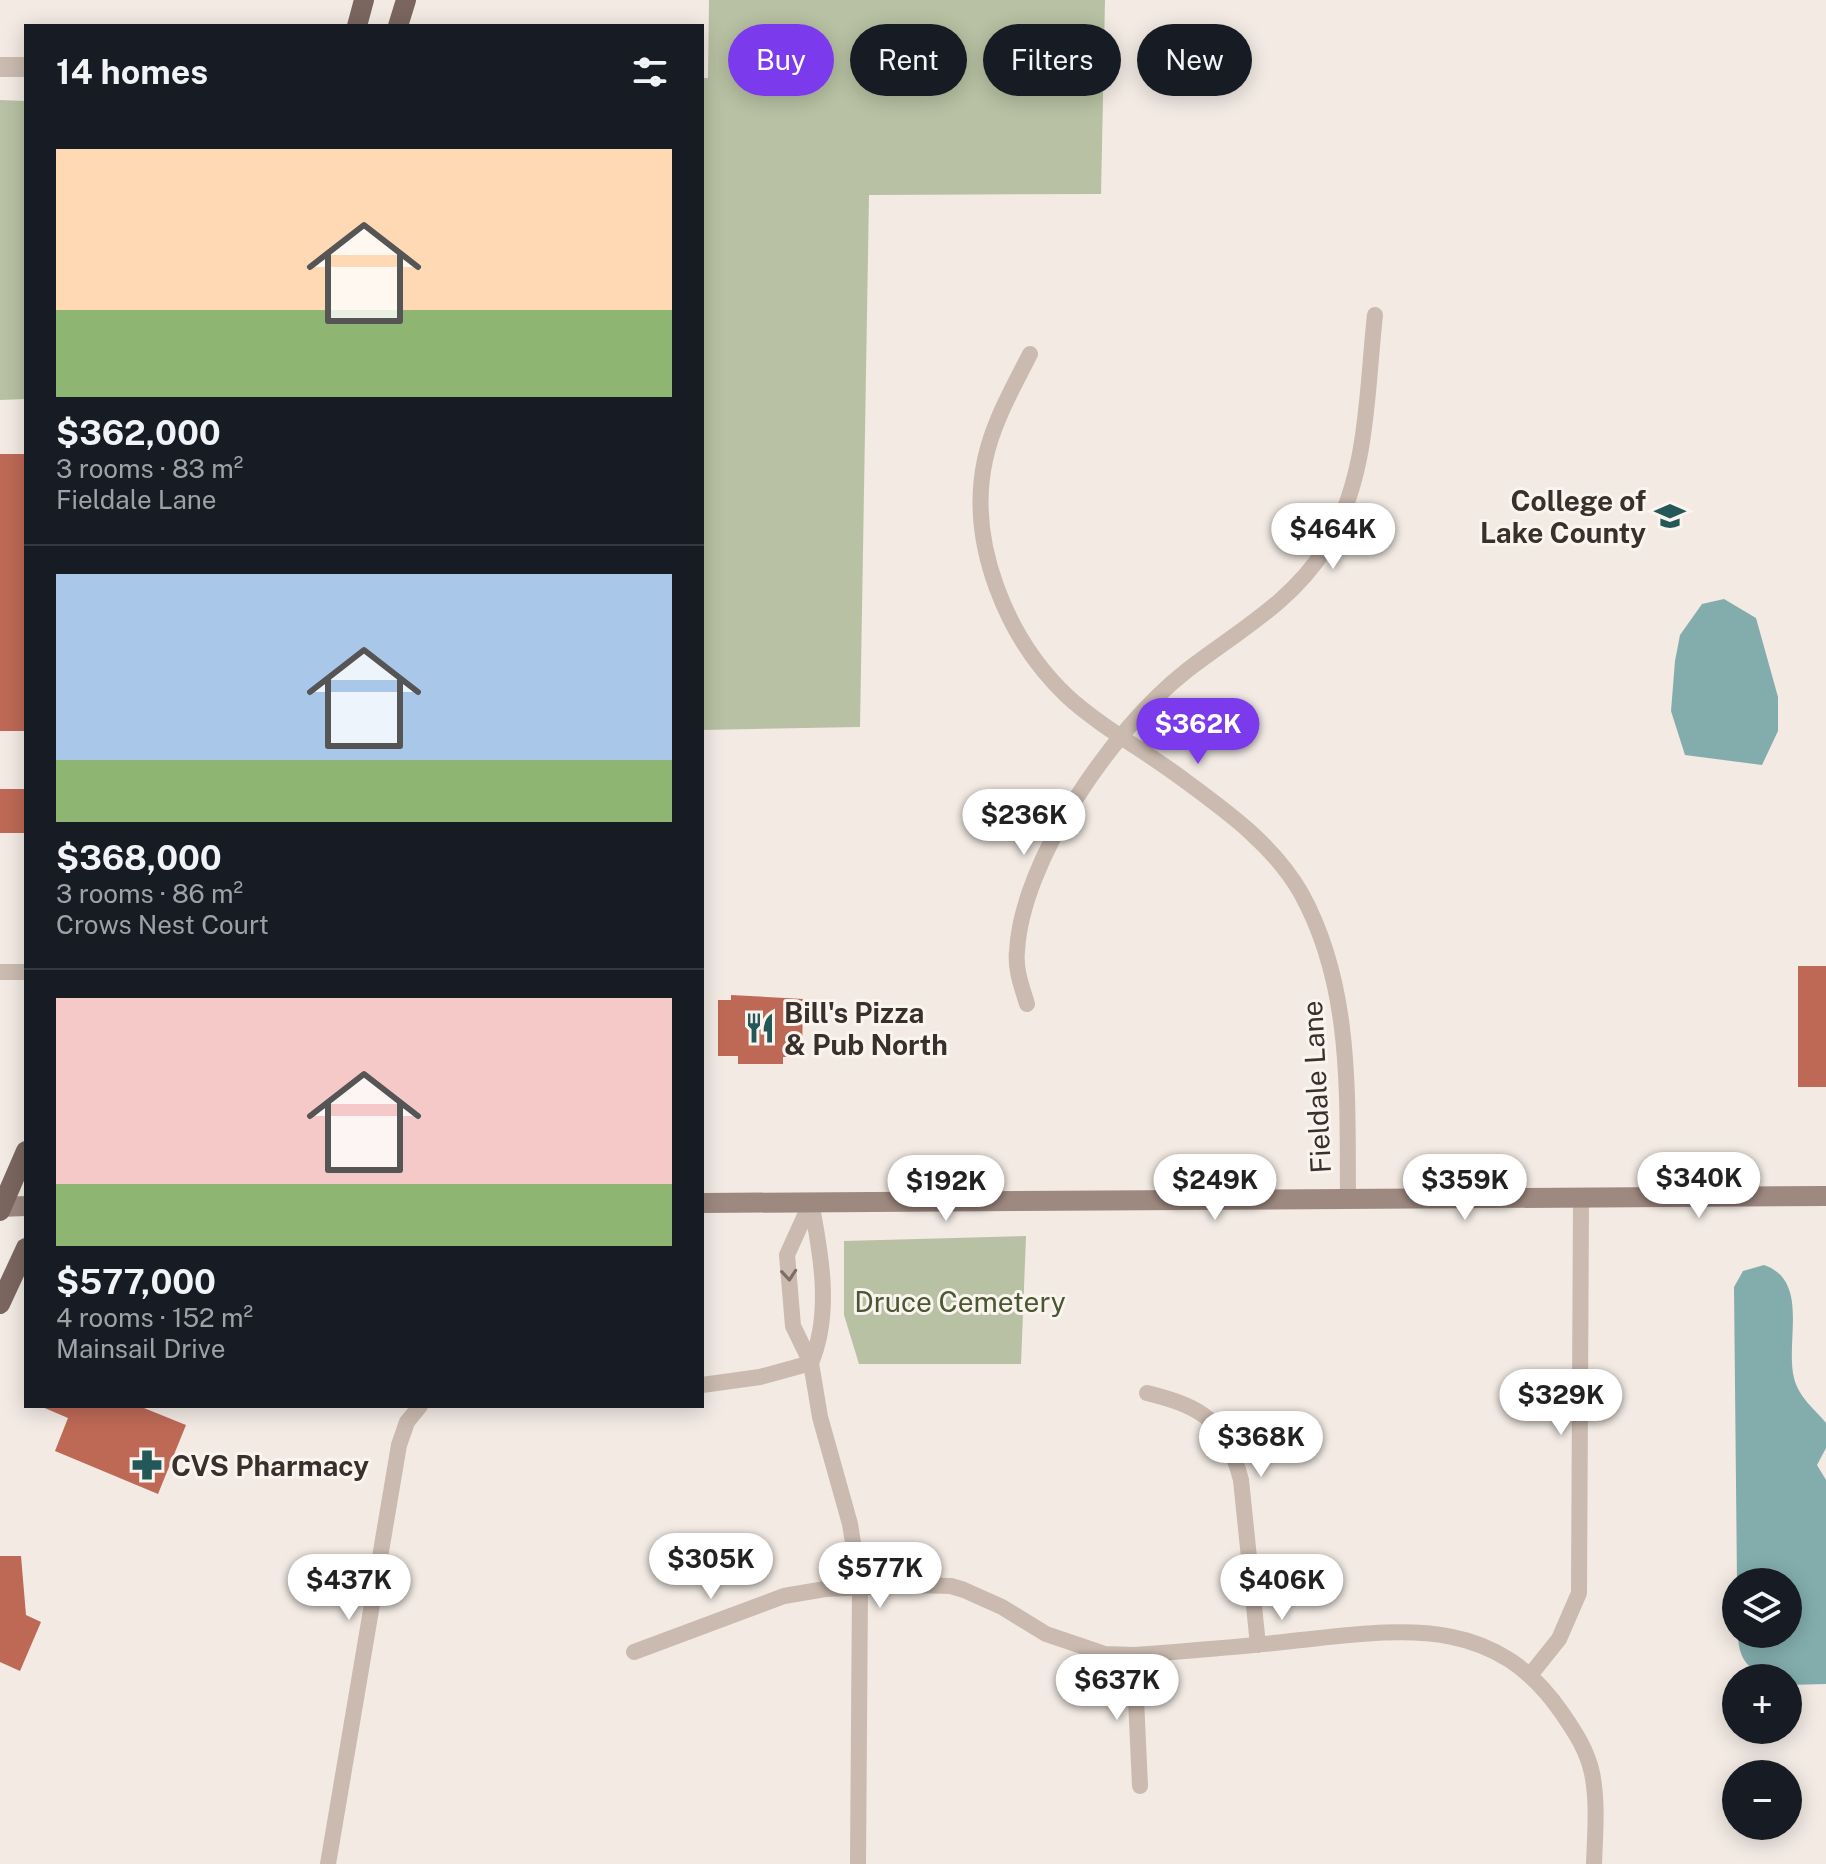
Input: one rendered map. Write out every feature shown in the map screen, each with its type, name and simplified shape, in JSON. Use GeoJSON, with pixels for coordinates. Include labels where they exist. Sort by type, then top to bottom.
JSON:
{"type":"FeatureCollection","features":[{"type":"Feature","properties":{"kind":"main road"},"geometry":{"type":"LineString","coordinates":[[358,24],[364,0]]}},
{"type":"Feature","properties":{"kind":"main road"},"geometry":{"type":"LineString","coordinates":[[399,24],[406,0]]}},
{"type":"Feature","properties":{"kind":"main road"},"geometry":{"type":"LineString","coordinates":[[24,1156],[1,1208],[24,1206]]}},
{"type":"Feature","properties":{"kind":"main road"},"geometry":{"type":"LineString","coordinates":[[704,1203],[1826,1196]]}},
{"type":"Feature","properties":{"kind":"main road"},"geometry":{"type":"LineString","coordinates":[[0,1304],[24,1252]]}},
{"type":"Feature","properties":{"kind":"street"},"geometry":{"type":"LineString","coordinates":[[0,67],[24,67]]}},
{"type":"Feature","properties":{"kind":"street"},"geometry":{"type":"LineString","coordinates":[[1027,1004],[1017,972],[1017,949],[1026,910],[1044,858],[1092,772],[1122,734],[1184,673],[1277,605],[1325,549],[1358,471],[1365,432],[1375,315]]}},
{"type":"Feature","properties":{"kind":"street","name":"Fieldale Lane"},"geometry":{"type":"LineString","coordinates":[[1030,354],[997,422],[985,461],[983,522],[991,569],[1026,646],[1045,673],[1070,698],[1231,814],[1278,862],[1300,891],[1322,940],[1341,1005],[1348,1200]]}},
{"type":"Feature","properties":{"kind":"street"},"geometry":{"type":"LineString","coordinates":[[0,972],[24,972]]}},
{"type":"Feature","properties":{"kind":"street"},"geometry":{"type":"LineString","coordinates":[[1531,1674],[1559,1639],[1579,1593],[1581,1199]]}},
{"type":"Feature","properties":{"kind":"street"},"geometry":{"type":"LineString","coordinates":[[811,1202],[821,1256],[821,1338],[811,1363]]}},
{"type":"Feature","properties":{"kind":"street"},"geometry":{"type":"LineString","coordinates":[[811,1202],[787,1255],[793,1326],[811,1363],[820,1417],[850,1524],[860,1587],[858,1864]]}},
{"type":"Feature","properties":{"kind":"street"},"geometry":{"type":"LineString","coordinates":[[704,1385],[760,1377],[811,1363]]}},
{"type":"Feature","properties":{"kind":"street"},"geometry":{"type":"LineString","coordinates":[[1147,1393],[1184,1402],[1210,1418],[1225,1435],[1234,1453],[1241,1480],[1258,1645]]}},
{"type":"Feature","properties":{"kind":"street"},"geometry":{"type":"LineString","coordinates":[[328,1864],[399,1445],[415,1408]]}},
{"type":"Feature","properties":{"kind":"street"},"geometry":{"type":"LineString","coordinates":[[634,1652],[745,1609],[801,1593],[860,1587],[951,1586],[1002,1607],[1046,1634],[1105,1654],[1134,1655],[1381,1632],[1445,1633],[1506,1656],[1531,1674],[1543,1685],[1579,1738],[1591,1770],[1596,1798],[1594,1864]]}},
{"type":"Feature","properties":{"kind":"street"},"geometry":{"type":"LineString","coordinates":[[1134,1655],[1140,1786]]}},
{"type":"Feature","properties":{"kind":"green space"},"geometry":{"type":"Polygon","coordinates":[[[709,0],[1105,0],[1105,24],[983,24],[983,96],[1103,96],[1101,194],[869,195],[860,727],[704,730],[704,78],[708,78],[709,0]]]}},
{"type":"Feature","properties":{"kind":"green space"},"geometry":{"type":"Polygon","coordinates":[[[0,100],[24,101],[24,399],[0,400],[0,100]]]}},
{"type":"Feature","properties":{"kind":"green space","name":"Druce Cemetery"},"geometry":{"type":"Polygon","coordinates":[[[1026,1236],[1021,1364],[859,1364],[844,1315],[844,1241],[1026,1236]]]}},
{"type":"Feature","properties":{"kind":"water"},"geometry":{"type":"Polygon","coordinates":[[[1724,599],[1756,618],[1778,697],[1778,731],[1762,765],[1685,755],[1671,711],[1680,635],[1702,604],[1724,599]]]}},
{"type":"Feature","properties":{"kind":"water"},"geometry":{"type":"Polygon","coordinates":[[[1764,1265],[1778,1273],[1787,1284],[1793,1314],[1794,1378],[1803,1397],[1826,1423],[1826,1448],[1817,1465],[1826,1480],[1826,1684],[1802,1685],[1802,1664],[1748,1664],[1740,1648],[1802,1648],[1802,1568],[1737,1568],[1734,1287],[1743,1271],[1764,1265]]]}},
{"type":"Feature","properties":{"kind":"building"},"geometry":{"type":"Polygon","coordinates":[[[0,454],[24,454],[24,731],[0,731],[0,454]]]}},
{"type":"Feature","properties":{"kind":"building"},"geometry":{"type":"Polygon","coordinates":[[[0,789],[24,789],[24,833],[0,833],[0,789]]]}},
{"type":"Feature","properties":{"kind":"building"},"geometry":{"type":"Polygon","coordinates":[[[1798,966],[1826,966],[1826,1087],[1798,1087],[1798,966]]]}},
{"type":"Feature","properties":{"kind":"building","name":"Bill's Pizza & Pub North"},"geometry":{"type":"Polygon","coordinates":[[[731,995],[803,999],[802,1057],[783,1057],[783,1064],[738,1064],[738,1056],[718,1056],[718,1000],[731,1000],[731,995]]]}},
{"type":"Feature","properties":{"kind":"building","name":"CVS Pharmacy"},"geometry":{"type":"Polygon","coordinates":[[[45,1408],[144,1408],[186,1425],[158,1494],[55,1451],[68,1418],[45,1408]]]}},
{"type":"Feature","properties":{"kind":"building"},"geometry":{"type":"Polygon","coordinates":[[[0,1556],[21,1556],[26,1615],[41,1622],[20,1671],[0,1662],[0,1556]]]}},
{"type":"Feature","properties":{"kind":"place","name":"College of Lake County"},"geometry":{"type":"Point","coordinates":[1670,516]}},
{"type":"Feature","properties":{"kind":"place","name":"Bill's Pizza & Pub North"},"geometry":{"type":"Point","coordinates":[760,1028]}},
{"type":"Feature","properties":{"kind":"place","name":"CVS Pharmacy"},"geometry":{"type":"Point","coordinates":[147,1465]}}]}
